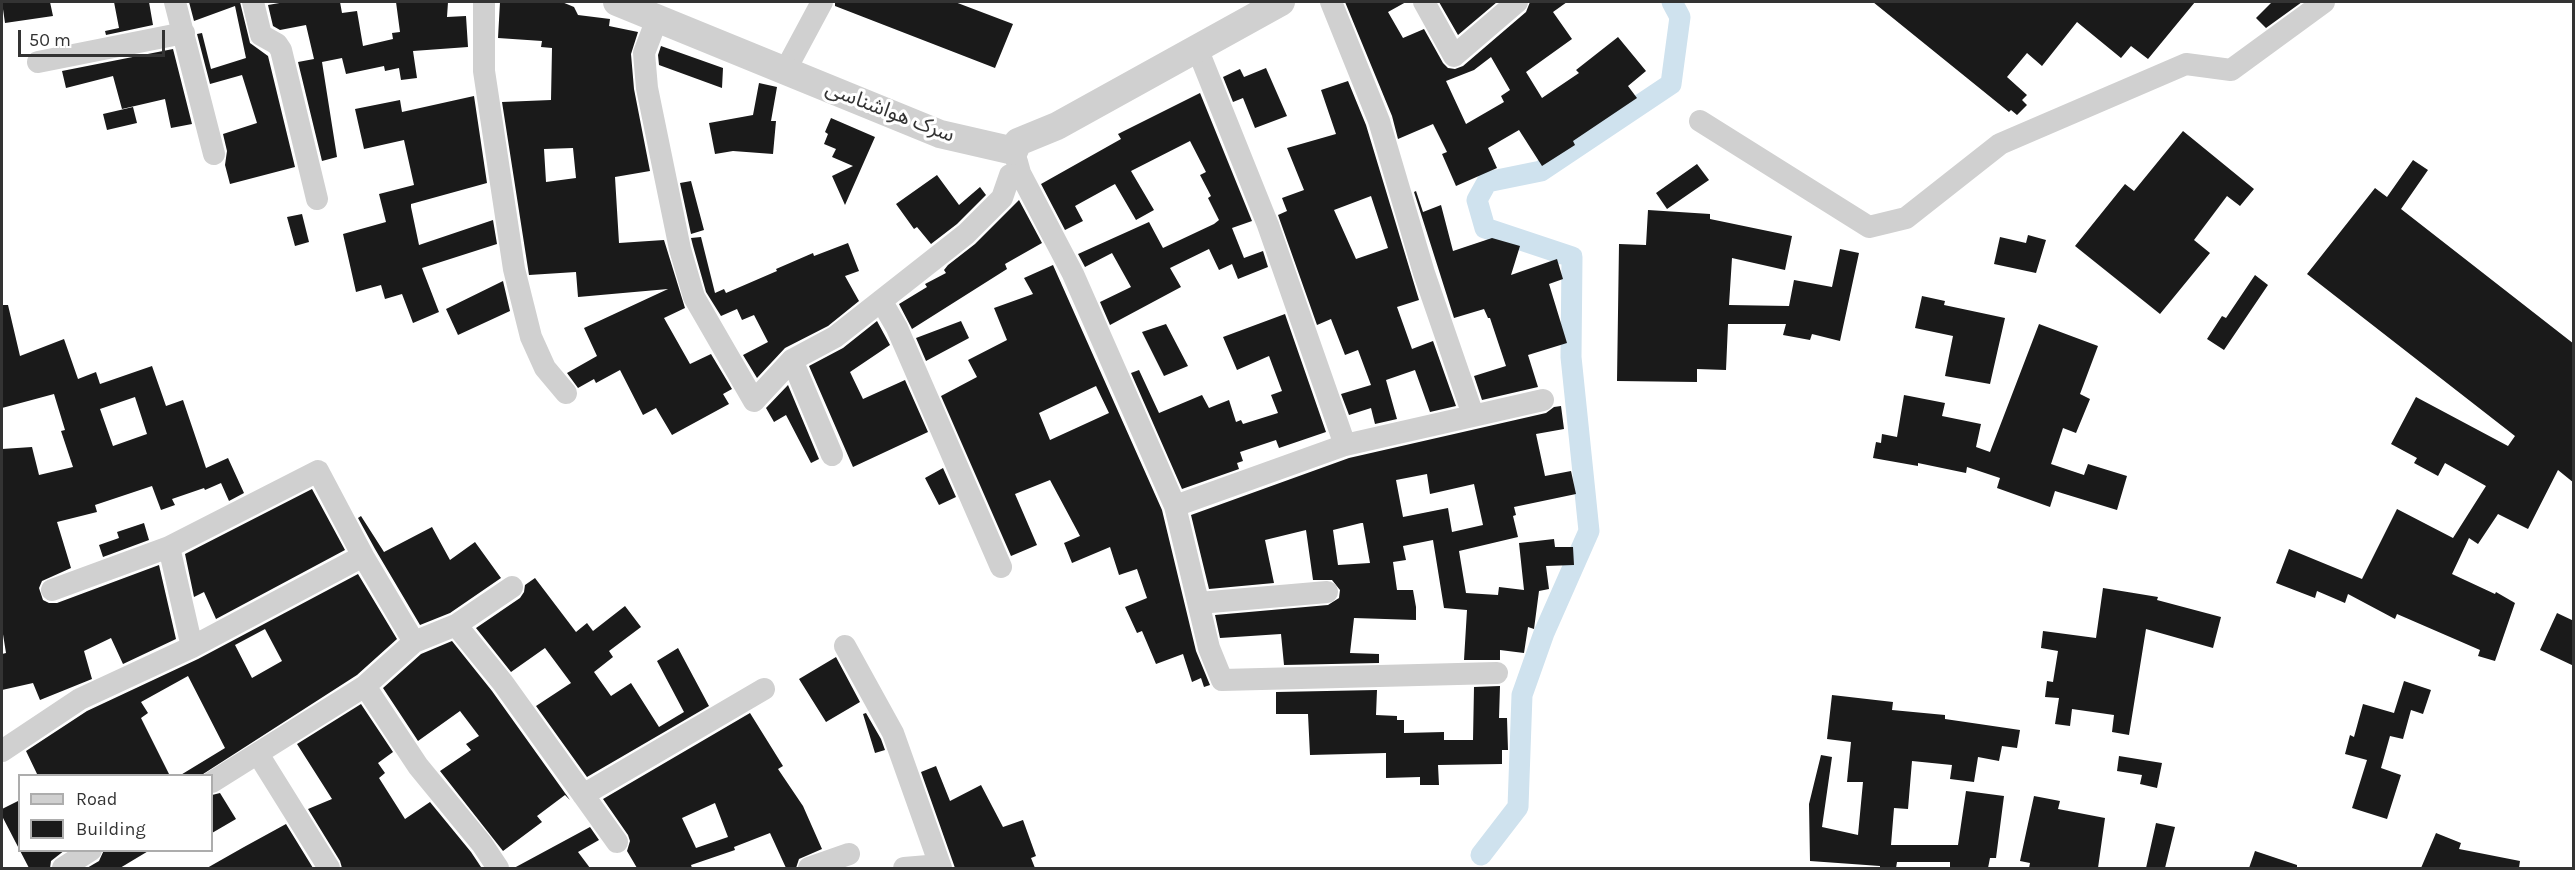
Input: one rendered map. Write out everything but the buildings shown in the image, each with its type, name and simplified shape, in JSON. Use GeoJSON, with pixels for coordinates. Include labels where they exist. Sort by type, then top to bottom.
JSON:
{"type":"FeatureCollection","features":[{"type":"Feature","properties":{"kind":"street"},"geometry":{"type":"LineString","coordinates":[[175,2],[214,154]]}},
{"type":"Feature","properties":{"kind":"street"},"geometry":{"type":"LineString","coordinates":[[252,2],[261,35],[281,50],[318,199]]}},
{"type":"Feature","properties":{"kind":"street"},"geometry":{"type":"LineString","coordinates":[[484,2],[484,71],[514,269],[531,337],[545,368],[566,393]]}},
{"type":"Feature","properties":{"kind":"street","name":"سرک هواشناسی"},"geometry":{"type":"LineString","coordinates":[[617,2],[940,134],[1017,162]]}},
{"type":"Feature","properties":{"kind":"street"},"geometry":{"type":"LineString","coordinates":[[785,71],[822,2]]}},
{"type":"Feature","properties":{"kind":"street"},"geometry":{"type":"LineString","coordinates":[[657,19],[644,53],[647,88],[680,249],[694,297],[754,401],[792,360],[835,337],[966,234],[1002,198],[1017,162],[1018,142],[1057,126],[1281,2]]}},
{"type":"Feature","properties":{"kind":"street"},"geometry":{"type":"LineString","coordinates":[[1331,2],[1378,121],[1424,273],[1473,415]]}},
{"type":"Feature","properties":{"kind":"street"},"geometry":{"type":"LineString","coordinates":[[1424,2],[1454,56],[1517,2]]}},
{"type":"Feature","properties":{"kind":"street"},"geometry":{"type":"LineString","coordinates":[[1700,121],[1869,227],[1906,218],[2000,144],[2186,64],[2231,70],[2325,2]]}},
{"type":"Feature","properties":{"kind":"street"},"geometry":{"type":"LineString","coordinates":[[38,62],[183,33]]}},
{"type":"Feature","properties":{"kind":"street"},"geometry":{"type":"LineString","coordinates":[[1197,48],[1268,225],[1345,446]]}},
{"type":"Feature","properties":{"kind":"street"},"geometry":{"type":"LineString","coordinates":[[1017,162],[1073,274],[1175,506],[1209,648],[1222,680],[1497,673]]}},
{"type":"Feature","properties":{"kind":"street"},"geometry":{"type":"LineString","coordinates":[[882,302],[897,328],[1001,567]]}},
{"type":"Feature","properties":{"kind":"street"},"geometry":{"type":"LineString","coordinates":[[792,360],[832,455]]}},
{"type":"Feature","properties":{"kind":"street"},"geometry":{"type":"LineString","coordinates":[[1175,506],[1345,446],[1543,400]]}},
{"type":"Feature","properties":{"kind":"street"},"geometry":{"type":"LineString","coordinates":[[52,590],[169,548],[318,471],[363,556],[414,642]]}},
{"type":"Feature","properties":{"kind":"street"},"geometry":{"type":"LineString","coordinates":[[169,548],[192,647]]}},
{"type":"Feature","properties":{"kind":"street"},"geometry":{"type":"LineString","coordinates":[[2,751],[80,699],[192,647],[363,556]]}},
{"type":"Feature","properties":{"kind":"street"},"geometry":{"type":"LineString","coordinates":[[213,781],[365,686],[414,642],[456,625],[512,587]]}},
{"type":"Feature","properties":{"kind":"street"},"geometry":{"type":"LineString","coordinates":[[1199,603],[1326,592]]}},
{"type":"Feature","properties":{"kind":"street"},"geometry":{"type":"LineString","coordinates":[[456,625],[504,683],[617,842]]}},
{"type":"Feature","properties":{"kind":"street"},"geometry":{"type":"LineString","coordinates":[[845,646],[893,733],[940,867],[904,868]]}},
{"type":"Feature","properties":{"kind":"street"},"geometry":{"type":"LineString","coordinates":[[365,686],[418,766],[482,844],[498,868]]}},
{"type":"Feature","properties":{"kind":"street"},"geometry":{"type":"LineString","coordinates":[[583,795],[764,688]]}},
{"type":"Feature","properties":{"kind":"street"},"geometry":{"type":"LineString","coordinates":[[258,754],[329,868]]}},
{"type":"Feature","properties":{"kind":"street"},"geometry":{"type":"LineString","coordinates":[[63,868],[88,852]]}},
{"type":"Feature","properties":{"kind":"street"},"geometry":{"type":"LineString","coordinates":[[809,868],[849,854]]}},
{"type":"Feature","properties":{"kind":"waterway"},"geometry":{"type":"LineString","coordinates":[[1481,855],[1518,807],[1522,695],[1544,633],[1589,531],[1571,357],[1572,257],[1485,228],[1477,200],[1487,182],[1541,171],[1671,84],[1680,17],[1672,2]]}}]}
